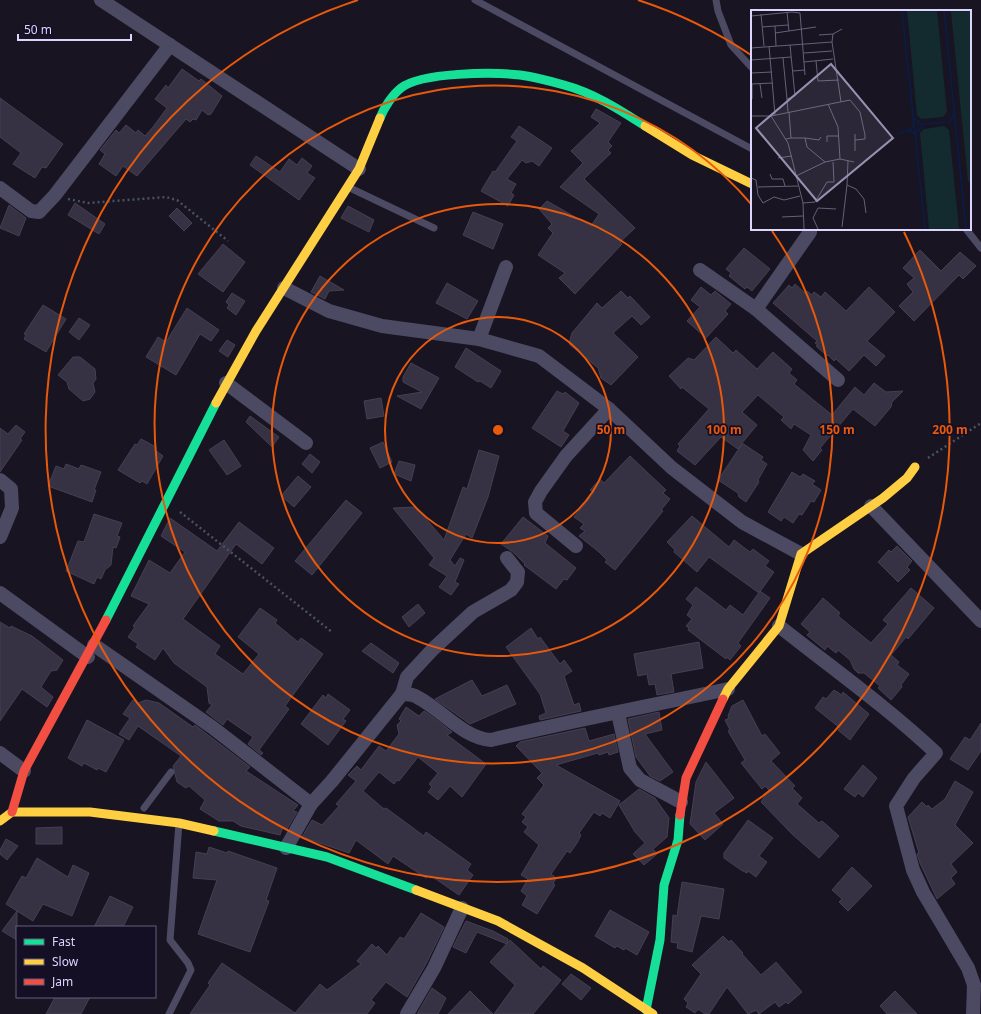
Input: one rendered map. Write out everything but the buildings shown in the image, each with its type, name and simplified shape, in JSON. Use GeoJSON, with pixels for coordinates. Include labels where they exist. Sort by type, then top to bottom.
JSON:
{"type":"FeatureCollection","features":[{"type":"Feature","properties":{"kind":"street"},"geometry":{"type":"LineString","coordinates":[[101,0],[359,169]]}},
{"type":"Feature","properties":{"kind":"street"},"geometry":{"type":"LineString","coordinates":[[0,188],[31,211],[39,212],[55,195],[170,45]]}},
{"type":"Feature","properties":{"kind":"street"},"geometry":{"type":"LineString","coordinates":[[0,821],[12,812],[24,771],[91,651],[226,383],[256,331],[359,169],[383,110],[401,88],[427,78],[473,74],[520,76],[565,85],[609,103],[692,155],[751,184]]}},
{"type":"Feature","properties":{"kind":"street"},"geometry":{"type":"LineString","coordinates":[[756,309],[810,232],[809,230]]}},
{"type":"Feature","properties":{"kind":"street"},"geometry":{"type":"LineString","coordinates":[[479,338],[506,267]]}},
{"type":"Feature","properties":{"kind":"street"},"geometry":{"type":"LineString","coordinates":[[700,270],[756,309],[838,380]]}},
{"type":"Feature","properties":{"kind":"street"},"geometry":{"type":"LineString","coordinates":[[284,288],[329,310],[382,326],[479,338],[539,356],[609,409],[672,468],[742,522],[801,554]]}},
{"type":"Feature","properties":{"kind":"street"},"geometry":{"type":"LineString","coordinates":[[226,383],[306,443]]}},
{"type":"Feature","properties":{"kind":"street"},"geometry":{"type":"LineString","coordinates":[[576,546],[536,513],[535,502],[566,456],[609,409]]}},
{"type":"Feature","properties":{"kind":"street"},"geometry":{"type":"LineString","coordinates":[[12,812],[141,813],[327,857],[498,921],[583,968],[650,1012],[660,940],[664,885],[678,840],[681,802],[686,778],[728,689],[779,626],[801,554],[871,506],[907,478],[915,467]]}},
{"type":"Feature","properties":{"kind":"street"},"geometry":{"type":"LineString","coordinates":[[0,480],[11,489],[12,508],[0,537]]}},
{"type":"Feature","properties":{"kind":"street"},"geometry":{"type":"LineString","coordinates":[[871,506],[981,621]]}},
{"type":"Feature","properties":{"kind":"street"},"geometry":{"type":"LineString","coordinates":[[286,848],[311,804],[332,781],[402,694],[407,677],[433,649],[473,612],[511,590],[517,582],[518,572],[507,558]]}},
{"type":"Feature","properties":{"kind":"street"},"geometry":{"type":"LineString","coordinates":[[0,593],[212,727],[311,804]]}},
{"type":"Feature","properties":{"kind":"street"},"geometry":{"type":"LineString","coordinates":[[779,626],[838,673],[901,720],[936,753],[914,778],[896,806],[913,870],[923,892],[968,968],[974,985],[973,1014]]}},
{"type":"Feature","properties":{"kind":"street"},"geometry":{"type":"LineString","coordinates":[[402,694],[416,696],[481,739],[491,740],[588,717],[618,713],[728,689]]}},
{"type":"Feature","properties":{"kind":"street"},"geometry":{"type":"LineString","coordinates":[[618,713],[630,768],[640,780],[681,802]]}},
{"type":"Feature","properties":{"kind":"street"},"geometry":{"type":"LineString","coordinates":[[0,753],[24,771]]}},
{"type":"Feature","properties":{"kind":"street"},"geometry":{"type":"LineString","coordinates":[[407,1014],[434,968],[462,908]]}},
{"type":"Feature","properties":{"kind":"street"},"geometry":{"type":"LineString","coordinates":[[968,968],[981,975]]}},
{"type":"Feature","properties":{"kind":"lane"},"geometry":{"type":"LineString","coordinates":[[475,0],[751,148]]}},
{"type":"Feature","properties":{"kind":"lane"},"geometry":{"type":"LineString","coordinates":[[716,0],[718,11],[731,45],[751,67]]}},
{"type":"Feature","properties":{"kind":"lane"},"geometry":{"type":"LineString","coordinates":[[348,187],[434,228]]}},
{"type":"Feature","properties":{"kind":"lane"},"geometry":{"type":"LineString","coordinates":[[967,230],[981,248]]}},
{"type":"Feature","properties":{"kind":"lane"},"geometry":{"type":"LineString","coordinates":[[141,813],[171,772]]}},
{"type":"Feature","properties":{"kind":"lane"},"geometry":{"type":"LineString","coordinates":[[169,1014],[191,970],[188,963],[170,940],[179,823]]}},
{"type":"Feature","properties":{"kind":"path"},"geometry":{"type":"LineString","coordinates":[[55,195],[73,201],[88,203],[166,197],[177,200],[228,241]]}},
{"type":"Feature","properties":{"kind":"path"},"geometry":{"type":"LineString","coordinates":[[915,467],[981,423]]}},
{"type":"Feature","properties":{"kind":"path"},"geometry":{"type":"LineString","coordinates":[[166,500],[332,632]]}},
{"type":"Feature","properties":{"kind":"traffic: fast"},"geometry":{"type":"LineString","coordinates":[[380,118],[394,94],[401,88],[411,83],[424,79],[458,74],[508,74],[525,76],[575,88],[606,102],[645,126]]}},
{"type":"Feature","properties":{"kind":"traffic: fast"},"geometry":{"type":"LineString","coordinates":[[106,620],[216,403]]}},
{"type":"Feature","properties":{"kind":"traffic: fast"},"geometry":{"type":"LineString","coordinates":[[646,1010],[660,940],[664,885],[678,840],[680,815]]}},
{"type":"Feature","properties":{"kind":"traffic: fast"},"geometry":{"type":"LineString","coordinates":[[214,831],[327,857],[416,890]]}},
{"type":"Feature","properties":{"kind":"traffic: slow"},"geometry":{"type":"LineString","coordinates":[[216,403],[256,331],[359,169],[380,118]]}},
{"type":"Feature","properties":{"kind":"traffic: slow"},"geometry":{"type":"LineString","coordinates":[[645,126],[692,155],[751,184]]}},
{"type":"Feature","properties":{"kind":"traffic: slow"},"geometry":{"type":"LineString","coordinates":[[723,699],[728,689],[779,626],[801,554],[883,498],[907,478],[915,467]]}},
{"type":"Feature","properties":{"kind":"traffic: slow"},"geometry":{"type":"LineString","coordinates":[[0,821],[12,812],[90,812],[179,823],[214,831]]}},
{"type":"Feature","properties":{"kind":"traffic: slow"},"geometry":{"type":"LineString","coordinates":[[416,890],[498,921],[583,968],[653,1014]]}},
{"type":"Feature","properties":{"kind":"traffic: jam"},"geometry":{"type":"LineString","coordinates":[[12,812],[24,771],[106,620]]}},
{"type":"Feature","properties":{"kind":"traffic: jam"},"geometry":{"type":"LineString","coordinates":[[680,815],[686,778],[723,699]]}}]}
